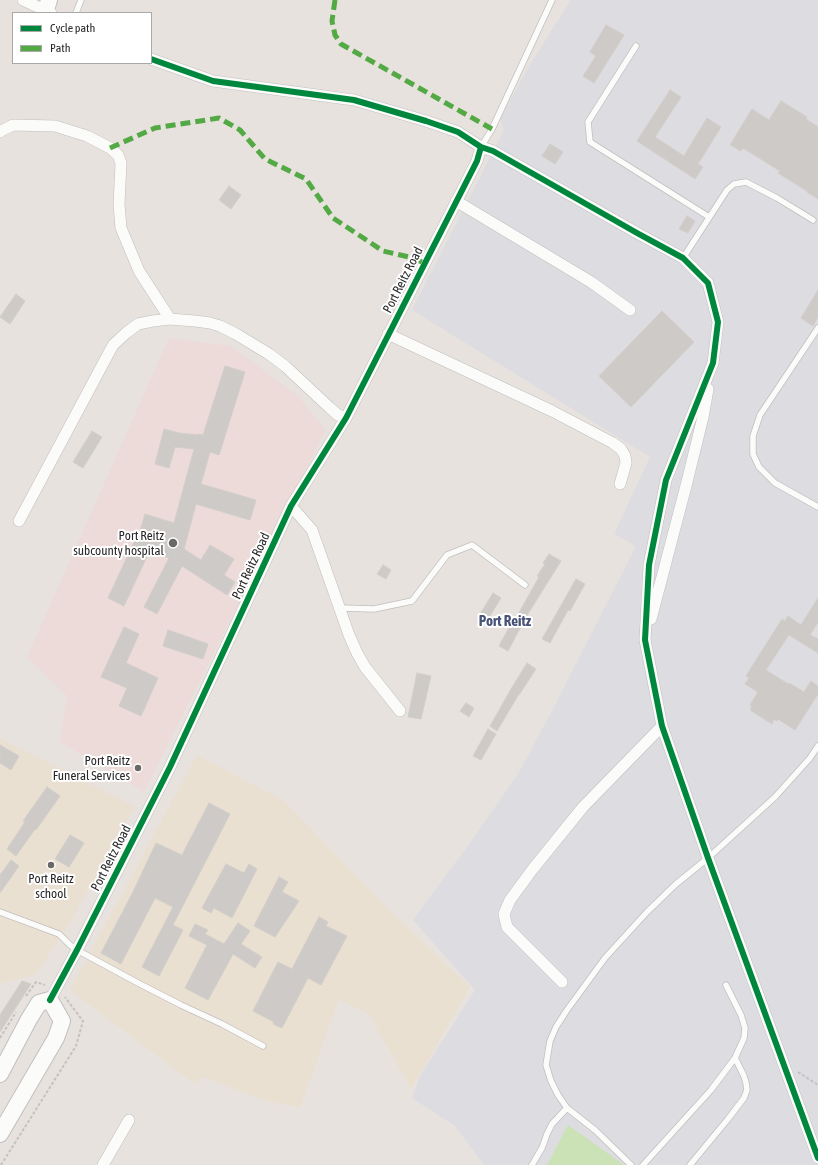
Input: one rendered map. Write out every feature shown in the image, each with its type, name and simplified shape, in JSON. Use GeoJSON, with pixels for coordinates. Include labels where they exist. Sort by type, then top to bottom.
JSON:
{"type":"FeatureCollection","features":[{"type":"Feature","properties":{"kind":"main road","name":"Port Reitz Road"},"geometry":{"type":"LineString","coordinates":[[0,1074],[39,1003],[50,1000]]}},
{"type":"Feature","properties":{"kind":"main road"},"geometry":{"type":"LineString","coordinates":[[0,1134],[56,1038],[62,1020],[50,1000]]}},
{"type":"Feature","properties":{"kind":"street"},"geometry":{"type":"LineString","coordinates":[[24,0],[49,8]]}},
{"type":"Feature","properties":{"kind":"street"},"geometry":{"type":"LineString","coordinates":[[152,59],[213,81],[354,100],[458,132],[481,147],[493,151],[683,258],[708,283],[718,322],[713,363],[703,418],[645,640]]}},
{"type":"Feature","properties":{"kind":"street"},"geometry":{"type":"LineString","coordinates":[[0,132],[13,125],[55,126],[87,136],[110,148],[118,155],[121,163],[119,204],[121,228],[138,271],[170,320]]}},
{"type":"Feature","properties":{"kind":"street","name":"Port Reitz Road"},"geometry":{"type":"LineString","coordinates":[[50,1000],[170,767],[292,506],[346,418],[477,161],[481,147]]}},
{"type":"Feature","properties":{"kind":"street"},"geometry":{"type":"LineString","coordinates":[[456,201],[591,282],[630,310]]}},
{"type":"Feature","properties":{"kind":"street"},"geometry":{"type":"LineString","coordinates":[[19,521],[114,346],[126,333],[138,324],[153,321],[195,320],[220,326],[269,354],[285,366],[338,415],[346,418]]}},
{"type":"Feature","properties":{"kind":"street"},"geometry":{"type":"LineString","coordinates":[[388,334],[552,411],[613,442],[625,456],[626,462],[620,484]]}},
{"type":"Feature","properties":{"kind":"street"},"geometry":{"type":"LineString","coordinates":[[713,363],[666,480],[649,565],[645,640],[662,726],[708,858],[818,1158]]}},
{"type":"Feature","properties":{"kind":"street"},"geometry":{"type":"LineString","coordinates":[[292,506],[312,530],[357,653],[365,667],[400,711]]}},
{"type":"Feature","properties":{"kind":"street"},"geometry":{"type":"LineString","coordinates":[[562,982],[507,927],[504,914],[510,900],[583,806],[662,726]]}},
{"type":"Feature","properties":{"kind":"street"},"geometry":{"type":"LineString","coordinates":[[103,1165],[128,1120]]}},
{"type":"Feature","properties":{"kind":"lane"},"geometry":{"type":"LineString","coordinates":[[76,12],[81,0]]}},
{"type":"Feature","properties":{"kind":"lane"},"geometry":{"type":"LineString","coordinates":[[481,147],[492,129],[552,0]]}},
{"type":"Feature","properties":{"kind":"lane"},"geometry":{"type":"LineString","coordinates":[[636,46],[588,122],[590,142],[709,217]]}},
{"type":"Feature","properties":{"kind":"lane"},"geometry":{"type":"LineString","coordinates":[[683,258],[727,190],[734,184],[746,182],[777,198],[813,220]]}},
{"type":"Feature","properties":{"kind":"lane"},"geometry":{"type":"LineString","coordinates":[[818,328],[760,415],[753,436],[753,454],[759,468],[775,483],[818,507]]}},
{"type":"Feature","properties":{"kind":"lane"},"geometry":{"type":"LineString","coordinates":[[340,608],[374,609],[412,601],[447,555],[472,545],[525,585]]}},
{"type":"Feature","properties":{"kind":"lane"},"geometry":{"type":"LineString","coordinates":[[631,1165],[594,1130],[567,1108],[558,1094],[551,1081],[546,1065],[550,1041],[556,1027],[579,992],[610,952],[652,907],[676,884],[708,858],[775,796],[810,758],[818,746]]}},
{"type":"Feature","properties":{"kind":"lane"},"geometry":{"type":"LineString","coordinates":[[0,912],[59,934],[77,950],[138,984],[222,1024],[263,1046]]}},
{"type":"Feature","properties":{"kind":"lane"},"geometry":{"type":"LineString","coordinates":[[643,1165],[711,1090],[735,1058],[744,1038],[745,1028],[726,985]]}},
{"type":"Feature","properties":{"kind":"lane"},"geometry":{"type":"LineString","coordinates":[[690,1165],[744,1098],[747,1090],[746,1083],[735,1058]]}},
{"type":"Feature","properties":{"kind":"lane"},"geometry":{"type":"LineString","coordinates":[[532,1165],[542,1148],[552,1124],[567,1108]]}},
{"type":"Feature","properties":{"kind":"path"},"geometry":{"type":"LineString","coordinates":[[784,1066],[799,1072],[818,1085]]}},
{"type":"Feature","properties":{"kind":"shaded area"},"geometry":{"type":"Polygon","coordinates":[[[571,0],[818,0],[818,1165],[484,1165],[455,1126],[412,1098],[420,1076],[475,990],[413,920],[475,836],[518,774],[552,711],[636,546],[614,534],[650,457],[412,310],[504,130],[500,118],[531,63],[571,0]]]}},
{"type":"Feature","properties":{"kind":"shaded area","name":"Port Reitz subcounty hospital"},"geometry":{"type":"Polygon","coordinates":[[[169,338],[231,346],[297,395],[326,430],[144,792],[60,742],[67,696],[27,657],[169,338]]]}},
{"type":"Feature","properties":{"kind":"shaded area","name":"Port Reitz school"},"geometry":{"type":"Polygon","coordinates":[[[0,738],[135,807],[69,924],[36,974],[0,984],[0,738]]]}},
{"type":"Feature","properties":{"kind":"shaded area"},"geometry":{"type":"Polygon","coordinates":[[[197,755],[284,801],[389,910],[470,987],[411,1089],[369,1014],[339,999],[300,1108],[264,1100],[203,1077],[194,1083],[70,990],[197,755]]]}},
{"type":"Feature","properties":{"kind":"green space"},"geometry":{"type":"Polygon","coordinates":[[[568,1125],[624,1165],[547,1165],[568,1125]]]}},
{"type":"Feature","properties":{"kind":"building"},"geometry":{"type":"Polygon","coordinates":[[[606,25],[624,35],[594,83],[583,76],[596,56],[590,52],[606,25]]]}},
{"type":"Feature","properties":{"kind":"building"},"geometry":{"type":"Polygon","coordinates":[[[670,90],[681,97],[655,137],[684,156],[707,118],[721,127],[698,164],[703,167],[695,179],[637,141],[670,90]]]}},
{"type":"Feature","properties":{"kind":"building"},"geometry":{"type":"Polygon","coordinates":[[[781,101],[807,117],[806,119],[818,127],[818,199],[778,173],[780,171],[743,148],[741,151],[730,145],[752,109],[769,120],[781,101]]]}},
{"type":"Feature","properties":{"kind":"building"},"geometry":{"type":"Polygon","coordinates":[[[550,144],[563,152],[555,164],[542,156],[550,144]]]}},
{"type":"Feature","properties":{"kind":"building"},"geometry":{"type":"Polygon","coordinates":[[[229,186],[241,195],[231,209],[219,200],[229,186]]]}},
{"type":"Feature","properties":{"kind":"building"},"geometry":{"type":"Polygon","coordinates":[[[687,216],[695,221],[688,233],[679,229],[687,216]]]}},
{"type":"Feature","properties":{"kind":"building"},"geometry":{"type":"Polygon","coordinates":[[[818,290],[818,317],[813,326],[801,318],[818,290]]]}},
{"type":"Feature","properties":{"kind":"building"},"geometry":{"type":"Polygon","coordinates":[[[16,294],[25,301],[10,324],[0,317],[16,294]]]}},
{"type":"Feature","properties":{"kind":"building"},"geometry":{"type":"Polygon","coordinates":[[[662,311],[694,342],[631,407],[599,376],[662,311]]]}},
{"type":"Feature","properties":{"kind":"building"},"geometry":{"type":"Polygon","coordinates":[[[225,366],[245,372],[219,455],[210,452],[201,484],[256,500],[250,520],[196,504],[184,549],[201,560],[210,545],[234,559],[224,575],[235,582],[227,595],[182,566],[157,614],[144,607],[169,558],[149,552],[124,606],[108,598],[137,533],[139,534],[145,514],[174,523],[194,449],[175,447],[169,468],[155,464],[164,429],[179,433],[203,435],[225,366]]]}},
{"type":"Feature","properties":{"kind":"building"},"geometry":{"type":"Polygon","coordinates":[[[92,431],[102,437],[83,468],[73,462],[92,431]]]}},
{"type":"Feature","properties":{"kind":"building"},"geometry":{"type":"Polygon","coordinates":[[[549,554],[561,561],[526,617],[508,651],[499,646],[539,577],[537,576],[545,564],[543,563],[549,554]]]}},
{"type":"Feature","properties":{"kind":"building"},"geometry":{"type":"Polygon","coordinates":[[[383,565],[391,570],[386,579],[377,574],[383,565]]]}},
{"type":"Feature","properties":{"kind":"building"},"geometry":{"type":"Polygon","coordinates":[[[576,579],[585,584],[570,611],[568,610],[550,643],[542,639],[576,579]]]}},
{"type":"Feature","properties":{"kind":"building"},"geometry":{"type":"Polygon","coordinates":[[[493,593],[501,598],[485,624],[477,619],[493,593]]]}},
{"type":"Feature","properties":{"kind":"building"},"geometry":{"type":"Polygon","coordinates":[[[818,598],[818,622],[810,635],[818,639],[818,653],[789,635],[766,670],[804,692],[811,681],[818,686],[818,694],[795,730],[778,719],[777,721],[774,719],[772,724],[750,710],[752,707],[750,705],[758,692],[745,684],[749,678],[746,676],[782,619],[785,621],[788,616],[801,625],[818,598]]]}},
{"type":"Feature","properties":{"kind":"building"},"geometry":{"type":"Polygon","coordinates":[[[124,627],[139,634],[126,663],[158,678],[141,716],[119,706],[127,688],[101,677],[124,627]]]}},
{"type":"Feature","properties":{"kind":"building"},"geometry":{"type":"Polygon","coordinates":[[[168,630],[208,644],[203,659],[163,646],[168,630]]]}},
{"type":"Feature","properties":{"kind":"building"},"geometry":{"type":"Polygon","coordinates":[[[527,663],[536,669],[497,731],[490,726],[527,663]]]}},
{"type":"Feature","properties":{"kind":"building"},"geometry":{"type":"Polygon","coordinates":[[[417,673],[431,676],[421,719],[408,717],[417,673]]]}},
{"type":"Feature","properties":{"kind":"building"},"geometry":{"type":"Polygon","coordinates":[[[466,703],[474,708],[469,717],[460,711],[466,703]]]}},
{"type":"Feature","properties":{"kind":"building"},"geometry":{"type":"Polygon","coordinates":[[[488,729],[496,734],[481,760],[473,756],[488,729]]]}},
{"type":"Feature","properties":{"kind":"building"},"geometry":{"type":"Polygon","coordinates":[[[0,745],[19,756],[11,770],[0,763],[0,745]]]}},
{"type":"Feature","properties":{"kind":"building"},"geometry":{"type":"Polygon","coordinates":[[[47,787],[60,796],[16,856],[7,849],[25,822],[23,821],[47,787]]]}},
{"type":"Feature","properties":{"kind":"building"},"geometry":{"type":"Polygon","coordinates":[[[209,803],[230,814],[173,925],[183,930],[159,976],[142,967],[173,907],[155,898],[121,964],[101,953],[132,894],[156,843],[182,855],[209,803]]]}},
{"type":"Feature","properties":{"kind":"building"},"geometry":{"type":"Polygon","coordinates":[[[70,835],[84,843],[69,867],[55,859],[70,835]]]}},
{"type":"Feature","properties":{"kind":"building"},"geometry":{"type":"Polygon","coordinates":[[[11,860],[19,866],[0,893],[0,875],[11,860]]]}},
{"type":"Feature","properties":{"kind":"building"},"geometry":{"type":"Polygon","coordinates":[[[226,864],[244,873],[249,864],[257,869],[232,918],[214,908],[211,913],[202,908],[226,864]]]}},
{"type":"Feature","properties":{"kind":"building"},"geometry":{"type":"Polygon","coordinates":[[[279,877],[288,882],[282,892],[299,901],[275,937],[254,926],[279,877]]]}},
{"type":"Feature","properties":{"kind":"building"},"geometry":{"type":"Polygon","coordinates":[[[319,917],[328,922],[326,926],[347,936],[321,985],[308,978],[282,1028],[253,1011],[278,962],[292,969],[319,917]]]}},
{"type":"Feature","properties":{"kind":"building"},"geometry":{"type":"Polygon","coordinates":[[[238,923],[250,931],[241,944],[262,957],[255,968],[233,954],[208,1000],[185,988],[207,945],[189,936],[195,924],[208,930],[205,934],[224,944],[238,923]]]}},
{"type":"Feature","properties":{"kind":"building"},"geometry":{"type":"Polygon","coordinates":[[[22,981],[31,984],[0,1032],[0,1015],[22,981]]]}},
{"type":"Feature","properties":{"kind":"marked path"},"geometry":{"type":"LineString","coordinates":[[335,0],[332,21],[335,35],[341,44],[492,129]]}},
{"type":"Feature","properties":{"kind":"marked path"},"geometry":{"type":"LineString","coordinates":[[110,148],[155,128],[219,118],[240,130],[265,159],[306,179],[333,218],[383,251],[413,258],[424,263]]}},
{"type":"Feature","properties":{"kind":"cycle path"},"geometry":{"type":"LineString","coordinates":[[152,59],[213,81],[354,100],[458,132],[481,147],[493,151],[683,258],[708,283],[718,322],[713,363],[666,480],[649,565],[645,640],[662,726],[708,858],[818,1158]]}},
{"type":"Feature","properties":{"kind":"cycle path"},"geometry":{"type":"LineString","coordinates":[[50,1000],[170,767],[291,506],[346,418],[477,161],[481,147]]}},
{"type":"Feature","properties":{"kind":"place","name":"Port Reitz subcounty hospital"},"geometry":{"type":"Point","coordinates":[173,543]}},
{"type":"Feature","properties":{"kind":"place","name":"Port Reitz Funeral Services"},"geometry":{"type":"Point","coordinates":[138,768]}},
{"type":"Feature","properties":{"kind":"place","name":"Port Reitz school"},"geometry":{"type":"Point","coordinates":[51,865]}},
{"type":"Feature","properties":{"kind":"district","name":"Port Reitz"},"geometry":{"type":"Point","coordinates":[505,621]}}]}
